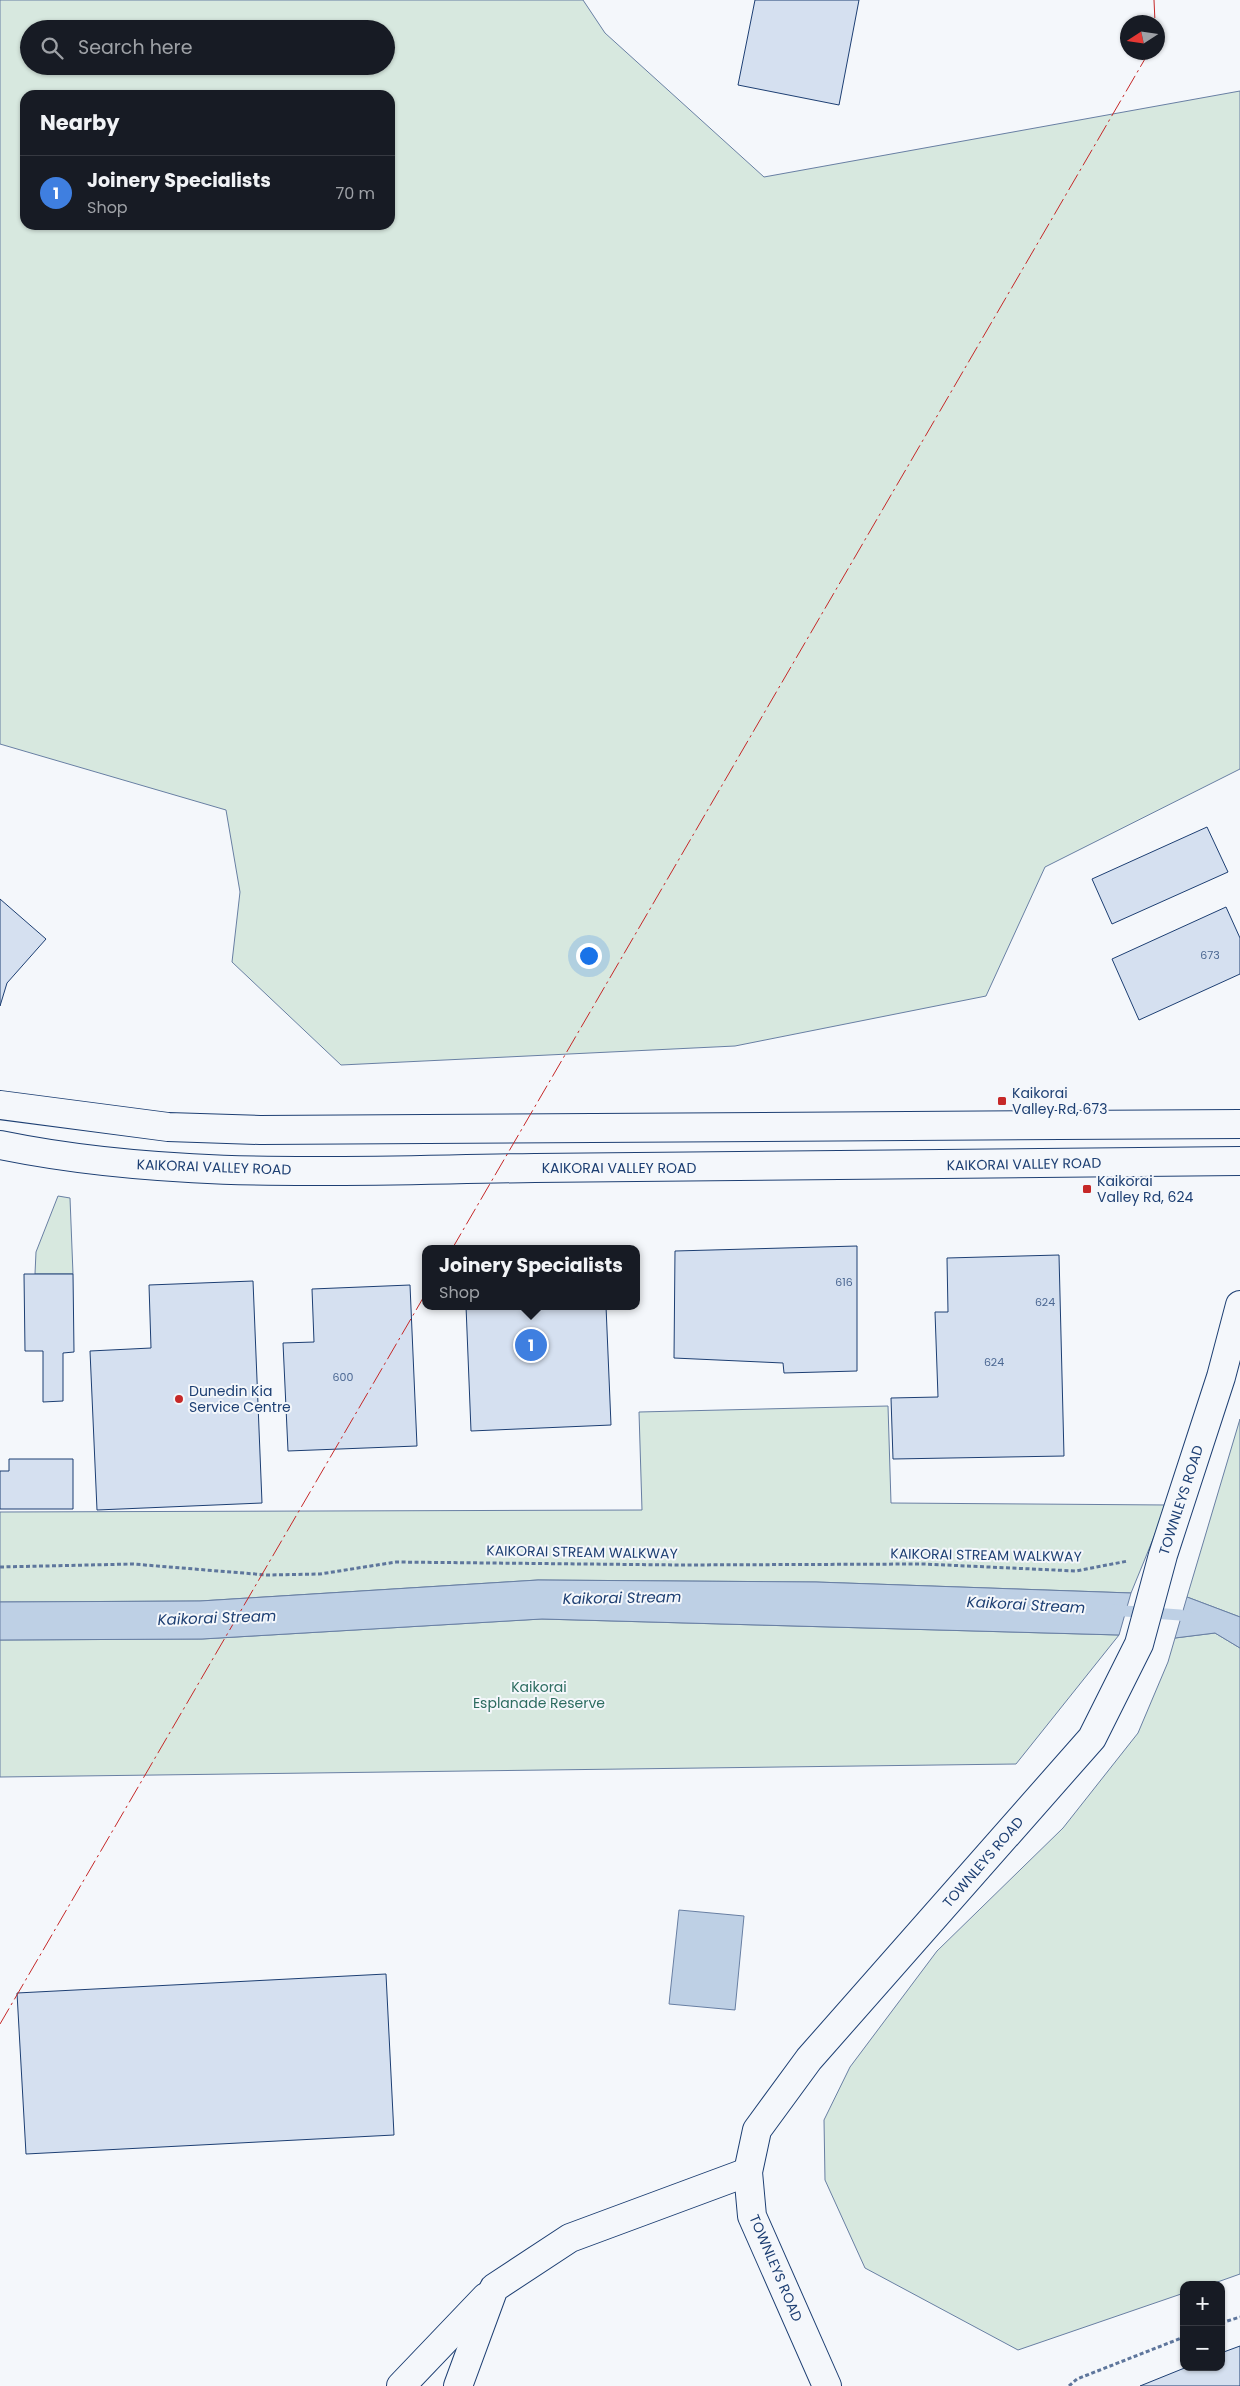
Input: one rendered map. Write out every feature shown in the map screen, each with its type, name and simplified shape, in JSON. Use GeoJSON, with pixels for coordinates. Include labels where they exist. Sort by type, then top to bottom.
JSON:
{"type":"FeatureCollection","features":[{"type":"Feature","properties":{"kind":"main road"},"geometry":{"type":"LineString","coordinates":[[0,1105],[168,1127],[260,1130],[1240,1124]]}},
{"type":"Feature","properties":{"kind":"main road","name":"KAIKORAI VALLEY ROAD"},"geometry":{"type":"LineString","coordinates":[[0,1145],[56,1156],[148,1166],[310,1171],[1240,1161]]}},
{"type":"Feature","properties":{"kind":"main road","name":"TOWNLEYS ROAD"},"geometry":{"type":"LineString","coordinates":[[827,2386],[752,2216],[748,2172],[757,2130],[810,2058],[1092,1738],[1139,1644],[1163,1555],[1221,1377],[1240,1305]]}},
{"type":"Feature","properties":{"kind":"main road"},"geometry":{"type":"LineString","coordinates":[[400,2386],[494,2288],[570,2238],[748,2172]]}},
{"type":"Feature","properties":{"kind":"main road"},"geometry":{"type":"LineString","coordinates":[[458,2386],[494,2288]]}},
{"type":"Feature","properties":{"kind":"path","name":"KAIKORAI STREAM WALKWAY"},"geometry":{"type":"LineString","coordinates":[[0,1567],[133,1564],[267,1575],[320,1574],[396,1562],[680,1565],[923,1564],[1076,1571],[1163,1555]]}},
{"type":"Feature","properties":{"kind":"path"},"geometry":{"type":"LineString","coordinates":[[1225,2322],[1240,2316]]}},
{"type":"Feature","properties":{"kind":"path"},"geometry":{"type":"LineString","coordinates":[[1069,2386],[1076,2379],[1180,2339]]}},
{"type":"Feature","properties":{"kind":"green space"},"geometry":{"type":"Polygon","coordinates":[[[0,0],[583,0],[605,33],[764,177],[1240,91],[1240,769],[1045,867],[986,996],[735,1046],[341,1065],[232,962],[240,892],[226,810],[0,744],[0,0]]]}},
{"type":"Feature","properties":{"kind":"green space"},"geometry":{"type":"Polygon","coordinates":[[[58,1196],[70,1198],[73,1274],[35,1274],[36,1252],[58,1196]]]}},
{"type":"Feature","properties":{"kind":"green space"},"geometry":{"type":"Polygon","coordinates":[[[888,1406],[891,1503],[1167,1505],[1131,1593],[816,1582],[538,1580],[200,1601],[0,1602],[0,1512],[642,1510],[639,1412],[888,1406]]]}},
{"type":"Feature","properties":{"kind":"green space"},"geometry":{"type":"Polygon","coordinates":[[[1240,1419],[1240,1617],[1187,1597],[1240,1419]]]}},
{"type":"Feature","properties":{"kind":"green space","name":"Kaikorai Esplanade Reserve"},"geometry":{"type":"Polygon","coordinates":[[[541,1619],[1119,1635],[1016,1764],[0,1777],[0,1640],[202,1639],[541,1619]]]}},
{"type":"Feature","properties":{"kind":"green space"},"geometry":{"type":"Polygon","coordinates":[[[1215,1633],[1240,1648],[1240,2274],[1220,2281],[1180,2281],[1180,2294],[1018,2350],[865,2268],[825,2180],[824,2120],[850,2067],[937,1951],[1063,1828],[1138,1733],[1168,1662],[1175,1638],[1215,1633]]]}},
{"type":"Feature","properties":{"kind":"water"},"geometry":{"type":"Polygon","coordinates":[[[538,1580],[816,1582],[1131,1593],[1119,1635],[542,1619],[202,1639],[0,1640],[0,1602],[200,1601],[538,1580]]]}},
{"type":"Feature","properties":{"kind":"water"},"geometry":{"type":"Polygon","coordinates":[[[1187,1597],[1240,1617],[1240,1648],[1215,1633],[1175,1638],[1187,1597]]]}},
{"type":"Feature","properties":{"kind":"water"},"geometry":{"type":"Polygon","coordinates":[[[679,1910],[744,1916],[735,2010],[669,2004],[679,1910]]]}},
{"type":"Feature","properties":{"kind":"building"},"geometry":{"type":"Polygon","coordinates":[[[755,0],[859,0],[839,105],[738,85],[755,0]]]}},
{"type":"Feature","properties":{"kind":"building"},"geometry":{"type":"Polygon","coordinates":[[[1207,827],[1228,872],[1112,924],[1092,879],[1207,827]]]}},
{"type":"Feature","properties":{"kind":"building"},"geometry":{"type":"Polygon","coordinates":[[[0,899],[46,939],[7,983],[0,1006],[0,899]]]}},
{"type":"Feature","properties":{"kind":"building"},"geometry":{"type":"Polygon","coordinates":[[[1226,907],[1240,938],[1240,974],[1139,1020],[1112,959],[1226,907]]]}},
{"type":"Feature","properties":{"kind":"building"},"geometry":{"type":"Polygon","coordinates":[[[857,1246],[857,1371],[784,1373],[783,1363],[674,1358],[675,1251],[857,1246]]]}},
{"type":"Feature","properties":{"kind":"building"},"geometry":{"type":"Polygon","coordinates":[[[1059,1255],[1064,1456],[893,1459],[891,1398],[938,1397],[935,1312],[948,1312],[947,1258],[1059,1255]]]}},
{"type":"Feature","properties":{"kind":"building"},"geometry":{"type":"Polygon","coordinates":[[[24,1274],[73,1274],[74,1352],[63,1353],[63,1401],[43,1402],[43,1351],[25,1351],[24,1274]]]}},
{"type":"Feature","properties":{"kind":"building"},"geometry":{"type":"Polygon","coordinates":[[[253,1281],[262,1503],[97,1510],[90,1351],[151,1348],[149,1285],[253,1281]]]}},
{"type":"Feature","properties":{"kind":"building"},"geometry":{"type":"Polygon","coordinates":[[[410,1285],[417,1446],[288,1451],[283,1343],[314,1342],[312,1289],[410,1285]]]}},
{"type":"Feature","properties":{"kind":"building"},"geometry":{"type":"Polygon","coordinates":[[[466,1310],[606,1310],[611,1425],[471,1431],[466,1310]]]}},
{"type":"Feature","properties":{"kind":"building"},"geometry":{"type":"Polygon","coordinates":[[[9,1459],[73,1459],[73,1509],[0,1509],[0,1471],[9,1471],[9,1459]]]}},
{"type":"Feature","properties":{"kind":"building"},"geometry":{"type":"Polygon","coordinates":[[[386,1974],[394,2135],[26,2154],[17,1993],[386,1974]]]}},
{"type":"Feature","properties":{"kind":"building"},"geometry":{"type":"Polygon","coordinates":[[[1240,2346],[1240,2386],[1140,2386],[1180,2370],[1225,2371],[1225,2352],[1240,2346]]]}},
{"type":"Feature","properties":{"kind":"waterway","name":"Kaikorai Stream"},"geometry":{"type":"LineString","coordinates":[[1111,1610],[1180,1615],[1196,1620]]}},
{"type":"Feature","properties":{"kind":"power"},"geometry":{"type":"LineString","coordinates":[[1154,0],[1155,15]]}},
{"type":"Feature","properties":{"kind":"power"},"geometry":{"type":"LineString","coordinates":[[454,1245],[1144,60]]}},
{"type":"Feature","properties":{"kind":"power"},"geometry":{"type":"LineString","coordinates":[[0,2024],[422,1300]]}},
{"type":"Feature","properties":{"kind":"place","name":"Kaikorai Valley Rd, 673"},"geometry":{"type":"Point","coordinates":[1002,1101]}},
{"type":"Feature","properties":{"kind":"place","name":"Kaikorai Valley Rd, 624"},"geometry":{"type":"Point","coordinates":[1087,1189]}},
{"type":"Feature","properties":{"kind":"place","name":"Joinery Specialists"},"geometry":{"type":"Point","coordinates":[531,1345]}},
{"type":"Feature","properties":{"kind":"place","name":"Dunedin Kia Service Centre"},"geometry":{"type":"Point","coordinates":[179,1399]}}]}
